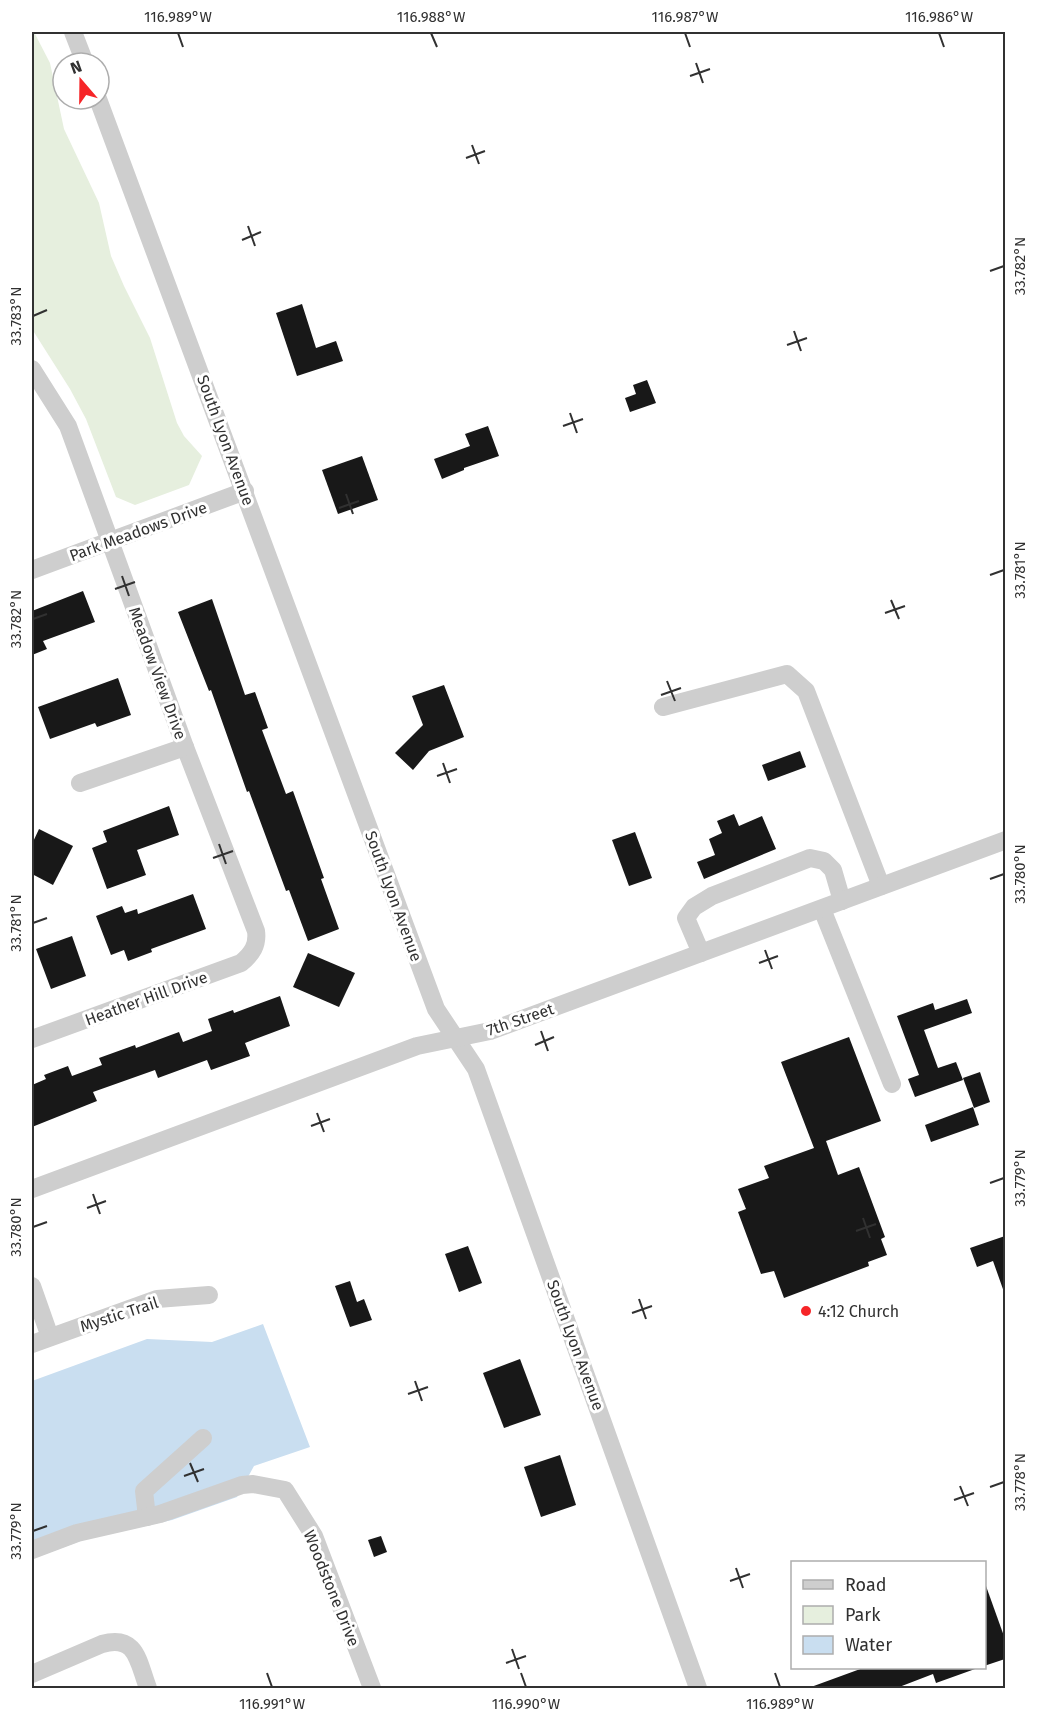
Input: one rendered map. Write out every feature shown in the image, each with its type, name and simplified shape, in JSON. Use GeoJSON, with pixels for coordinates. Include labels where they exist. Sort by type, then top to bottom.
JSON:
{"type":"FeatureCollection","features":[{"type":"Feature","properties":{"kind":"street"},"geometry":{"type":"LineString","coordinates":[[73,32],[80,51]]}},
{"type":"Feature","properties":{"kind":"street","name":"South Lyon Avenue"},"geometry":{"type":"LineString","coordinates":[[103,111],[436,1009],[480,1078],[698,1689]]}},
{"type":"Feature","properties":{"kind":"street","name":"Meadow View Drive"},"geometry":{"type":"LineString","coordinates":[[32,369],[68,426],[185,747],[256,931],[257,940],[254,948]]}},
{"type":"Feature","properties":{"kind":"street","name":"Park Meadows Drive"},"geometry":{"type":"LineString","coordinates":[[32,570],[245,491]]}},
{"type":"Feature","properties":{"kind":"street"},"geometry":{"type":"LineString","coordinates":[[663,707],[787,674],[806,690],[882,886]]}},
{"type":"Feature","properties":{"kind":"street"},"geometry":{"type":"LineString","coordinates":[[80,783],[185,747]]}},
{"type":"Feature","properties":{"kind":"street","name":"7th Street"},"geometry":{"type":"LineString","coordinates":[[32,1189],[417,1046],[490,1031],[1005,840]]}},
{"type":"Feature","properties":{"kind":"street"},"geometry":{"type":"LineString","coordinates":[[701,953],[686,918],[694,907],[712,896],[810,858],[824,861],[832,870],[842,901]]}},
{"type":"Feature","properties":{"kind":"street"},"geometry":{"type":"LineString","coordinates":[[822,909],[892,1083]]}},
{"type":"Feature","properties":{"kind":"street","name":"Heather Hill Drive"},"geometry":{"type":"LineString","coordinates":[[32,1039],[241,963],[254,948]]}},
{"type":"Feature","properties":{"kind":"street"},"geometry":{"type":"LineString","coordinates":[[32,1286],[50,1337]]}},
{"type":"Feature","properties":{"kind":"street","name":"Mystic Trail"},"geometry":{"type":"LineString","coordinates":[[32,1344],[157,1299],[209,1295]]}},
{"type":"Feature","properties":{"kind":"street"},"geometry":{"type":"LineString","coordinates":[[32,1550],[77,1533],[147,1517],[144,1491],[204,1438]]}},
{"type":"Feature","properties":{"kind":"street","name":"Woodstone Drive"},"geometry":{"type":"LineString","coordinates":[[147,1517],[183,1507],[242,1485],[253,1484],[285,1490],[314,1536],[372,1689]]}},
{"type":"Feature","properties":{"kind":"street"},"geometry":{"type":"LineString","coordinates":[[32,1674],[102,1644],[123,1641],[133,1649],[148,1689]]}},
{"type":"Feature","properties":{"kind":"green space"},"geometry":{"type":"Polygon","coordinates":[[[32,32],[34,32],[50,63],[51,111],[60,111],[64,129],[99,203],[111,256],[150,338],[177,423],[184,436],[202,456],[189,485],[135,505],[116,497],[86,419],[32,329],[32,32]]]}},
{"type":"Feature","properties":{"kind":"water"},"geometry":{"type":"Polygon","coordinates":[[[263,1324],[310,1447],[254,1466],[237,1497],[172,1520],[83,1540],[32,1559],[32,1381],[147,1339],[212,1342],[263,1324]]]}},
{"type":"Feature","properties":{"kind":"building"},"geometry":{"type":"Polygon","coordinates":[[[302,304],[316,348],[336,341],[343,361],[297,376],[276,313],[302,304]]]}},
{"type":"Feature","properties":{"kind":"building"},"geometry":{"type":"Polygon","coordinates":[[[647,380],[656,403],[630,412],[625,398],[636,394],[633,385],[647,380]]]}},
{"type":"Feature","properties":{"kind":"building"},"geometry":{"type":"Polygon","coordinates":[[[488,426],[499,456],[464,468],[442,479],[434,459],[470,446],[465,434],[488,426]]]}},
{"type":"Feature","properties":{"kind":"building"},"geometry":{"type":"Polygon","coordinates":[[[362,456],[378,500],[338,514],[322,470],[362,456]]]}},
{"type":"Feature","properties":{"kind":"building"},"geometry":{"type":"Polygon","coordinates":[[[83,591],[95,622],[43,641],[47,649],[32,655],[32,611],[83,591]]]}},
{"type":"Feature","properties":{"kind":"building"},"geometry":{"type":"Polygon","coordinates":[[[212,599],[245,695],[255,692],[268,728],[262,730],[286,794],[293,791],[324,878],[321,879],[339,929],[308,941],[289,890],[286,891],[249,791],[247,792],[211,690],[209,691],[178,612],[212,599]]]}},
{"type":"Feature","properties":{"kind":"building"},"geometry":{"type":"Polygon","coordinates":[[[118,678],[131,715],[97,727],[95,723],[50,739],[38,707],[118,678]]]}},
{"type":"Feature","properties":{"kind":"building"},"geometry":{"type":"Polygon","coordinates":[[[444,685],[464,737],[429,751],[413,770],[395,753],[423,725],[412,696],[444,685]]]}},
{"type":"Feature","properties":{"kind":"building"},"geometry":{"type":"Polygon","coordinates":[[[800,751],[806,767],[768,781],[762,765],[800,751]]]}},
{"type":"Feature","properties":{"kind":"building"},"geometry":{"type":"Polygon","coordinates":[[[169,806],[179,835],[137,850],[146,875],[107,889],[92,848],[107,842],[103,831],[169,806]]]}},
{"type":"Feature","properties":{"kind":"building"},"geometry":{"type":"Polygon","coordinates":[[[734,814],[739,826],[762,816],[776,849],[704,879],[697,862],[715,855],[709,839],[722,833],[717,821],[734,814]]]}},
{"type":"Feature","properties":{"kind":"building"},"geometry":{"type":"Polygon","coordinates":[[[39,829],[73,846],[53,885],[32,874],[32,844],[39,829]]]}},
{"type":"Feature","properties":{"kind":"building"},"geometry":{"type":"Polygon","coordinates":[[[635,832],[652,878],[629,886],[612,840],[635,832]]]}},
{"type":"Feature","properties":{"kind":"building"},"geometry":{"type":"Polygon","coordinates":[[[193,894],[206,929],[151,949],[152,952],[128,961],[124,950],[111,955],[96,916],[122,906],[125,913],[137,909],[138,914],[193,894]]]}},
{"type":"Feature","properties":{"kind":"building"},"geometry":{"type":"Polygon","coordinates":[[[72,936],[86,976],[51,989],[36,949],[72,936]]]}},
{"type":"Feature","properties":{"kind":"building"},"geometry":{"type":"Polygon","coordinates":[[[308,953],[355,973],[339,1007],[293,987],[308,953]]]}},
{"type":"Feature","properties":{"kind":"building"},"geometry":{"type":"Polygon","coordinates":[[[280,996],[290,1026],[245,1043],[250,1056],[211,1070],[207,1060],[158,1078],[155,1070],[93,1092],[97,1101],[32,1127],[32,1085],[46,1079],[44,1075],[68,1066],[72,1076],[102,1065],[99,1058],[135,1045],[136,1048],[179,1032],[183,1042],[212,1031],[208,1019],[233,1010],[234,1013],[280,996]]]}},
{"type":"Feature","properties":{"kind":"building"},"geometry":{"type":"Polygon","coordinates":[[[967,999],[972,1013],[924,1030],[938,1068],[956,1062],[963,1080],[915,1097],[908,1079],[919,1075],[897,1016],[933,1003],[935,1010],[967,999]]]}},
{"type":"Feature","properties":{"kind":"building"},"geometry":{"type":"Polygon","coordinates":[[[849,1037],[881,1121],[826,1141],[838,1175],[859,1167],[885,1237],[881,1239],[887,1255],[868,1262],[869,1266],[784,1298],[774,1271],[761,1274],[738,1212],[746,1209],[738,1189],[769,1178],[764,1166],[814,1148],[781,1062],[849,1037]]]}},
{"type":"Feature","properties":{"kind":"building"},"geometry":{"type":"Polygon","coordinates":[[[980,1072],[990,1102],[974,1108],[963,1078],[980,1072]]]}},
{"type":"Feature","properties":{"kind":"building"},"geometry":{"type":"Polygon","coordinates":[[[973,1107],[979,1125],[931,1142],[925,1125],[973,1107]]]}},
{"type":"Feature","properties":{"kind":"building"},"geometry":{"type":"Polygon","coordinates":[[[1005,1236],[1004,1292],[993,1261],[977,1267],[970,1248],[1005,1236]]]}},
{"type":"Feature","properties":{"kind":"building"},"geometry":{"type":"Polygon","coordinates":[[[468,1246],[482,1283],[459,1292],[445,1254],[468,1246]]]}},
{"type":"Feature","properties":{"kind":"building"},"geometry":{"type":"Polygon","coordinates":[[[350,1281],[357,1302],[364,1299],[372,1320],[350,1327],[335,1286],[350,1281]]]}},
{"type":"Feature","properties":{"kind":"building"},"geometry":{"type":"Polygon","coordinates":[[[520,1359],[541,1415],[504,1428],[483,1373],[520,1359]]]}},
{"type":"Feature","properties":{"kind":"building"},"geometry":{"type":"Polygon","coordinates":[[[560,1455],[576,1505],[541,1517],[524,1467],[560,1455]]]}},
{"type":"Feature","properties":{"kind":"building"},"geometry":{"type":"Polygon","coordinates":[[[381,1536],[387,1552],[374,1557],[368,1540],[381,1536]]]}},
{"type":"Feature","properties":{"kind":"building"},"geometry":{"type":"Polygon","coordinates":[[[986,1586],[1005,1639],[1005,1659],[986,1665],[986,1586]]]}},
{"type":"Feature","properties":{"kind":"building"},"geometry":{"type":"Polygon","coordinates":[[[860,1669],[975,1669],[936,1683],[933,1674],[894,1689],[812,1689],[811,1687],[860,1669]]]}},
{"type":"Feature","properties":{"kind":"place","name":"4:12 Church"},"geometry":{"type":"Point","coordinates":[806,1311]}}]}
